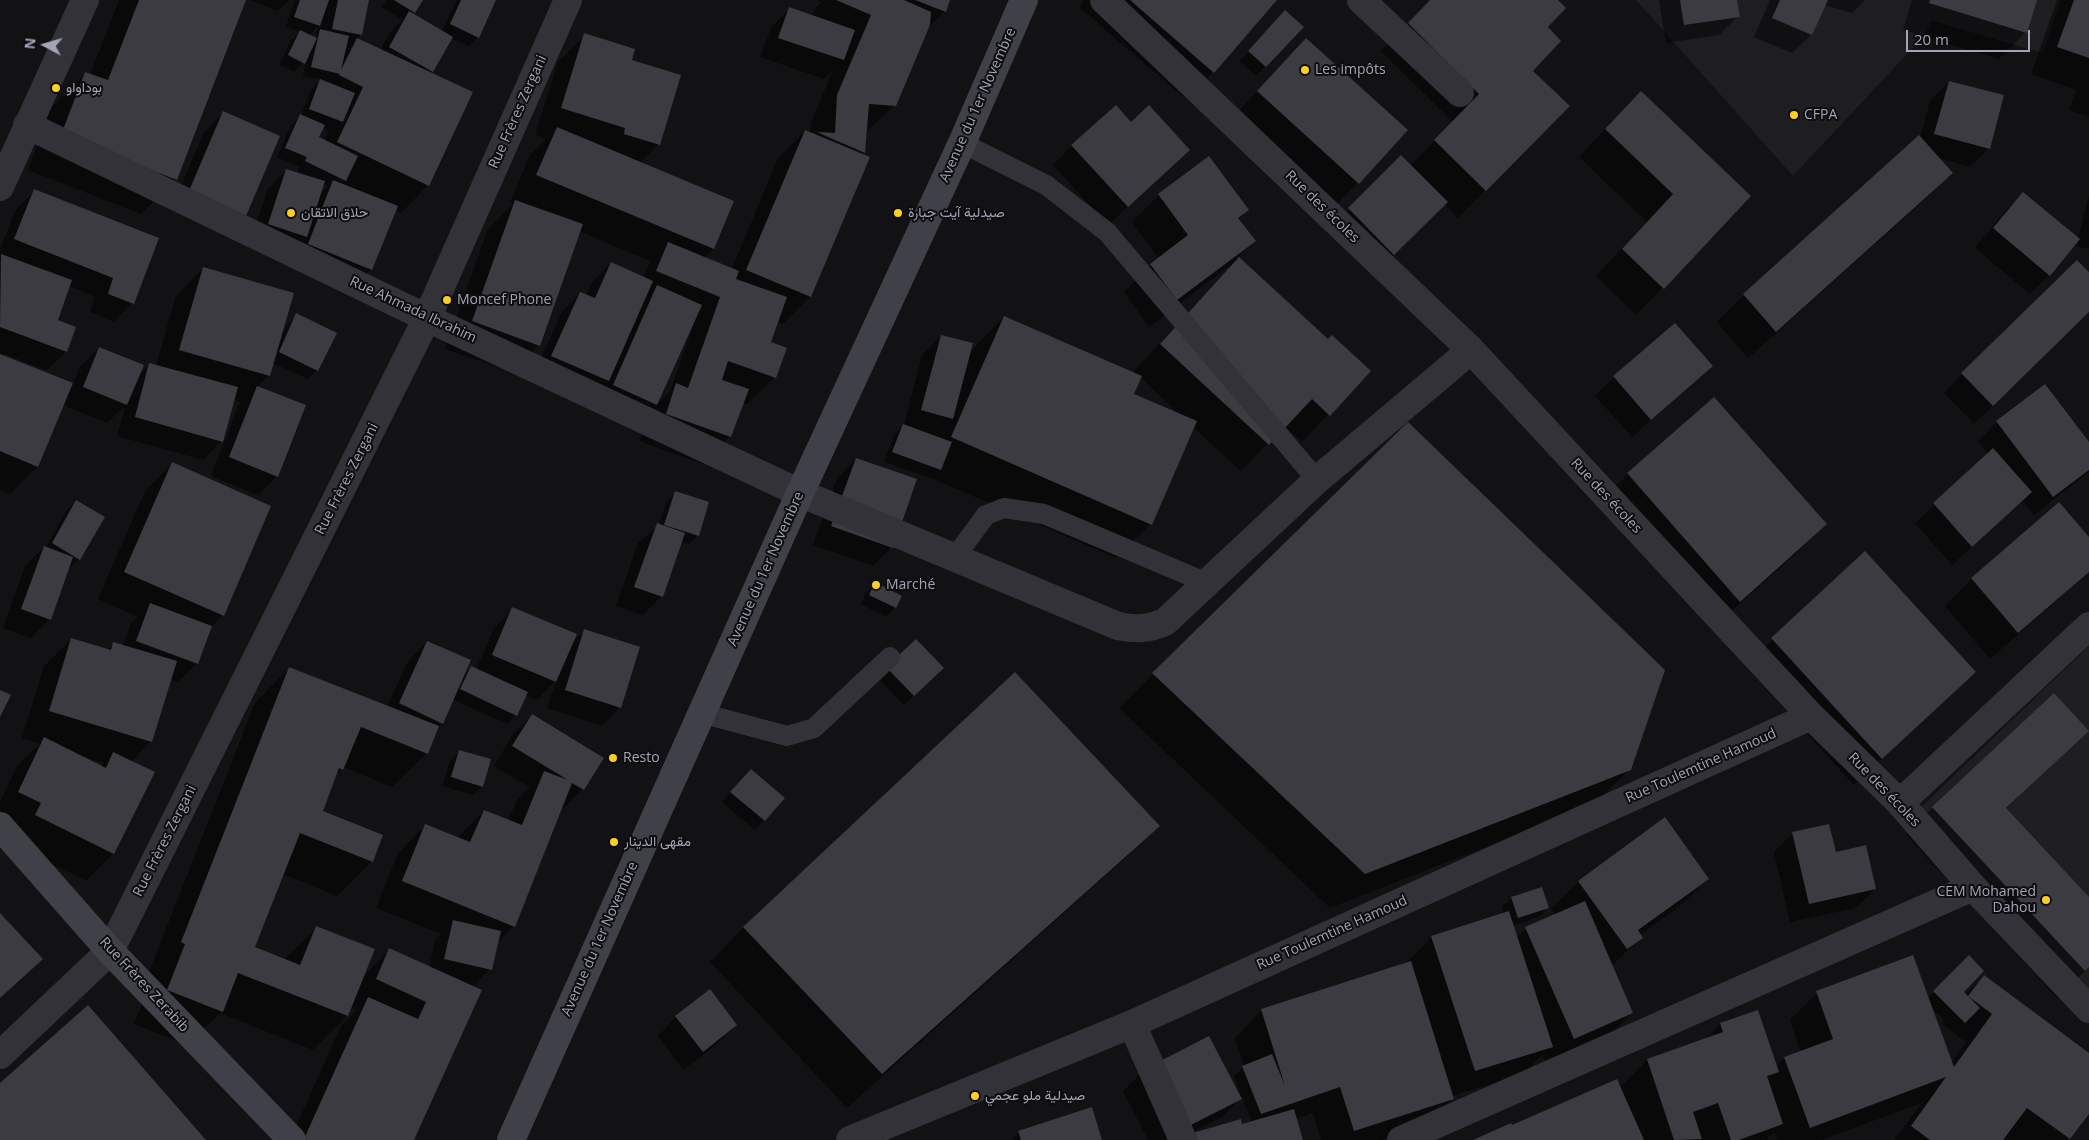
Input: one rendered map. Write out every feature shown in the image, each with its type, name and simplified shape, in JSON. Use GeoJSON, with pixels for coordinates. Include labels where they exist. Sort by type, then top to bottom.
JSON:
{"type":"FeatureCollection","features":[{"type":"Feature","properties":{"kind":"main road","name":"Avenue du 1er Novembre"},"geometry":{"type":"LineString","coordinates":[[511,1140],[800,493],[962,143],[1024,0]]}},
{"type":"Feature","properties":{"kind":"main road","name":"Rue Frères Zerabib"},"geometry":{"type":"LineString","coordinates":[[0,826],[110,951],[292,1140]]}},
{"type":"Feature","properties":{"kind":"street"},"geometry":{"type":"LineString","coordinates":[[0,187],[85,0]]}},
{"type":"Feature","properties":{"kind":"street","name":"Rue Frères Zergani"},"geometry":{"type":"LineString","coordinates":[[110,951],[427,318],[568,0]]}},
{"type":"Feature","properties":{"kind":"street","name":"Rue des écoles"},"geometry":{"type":"LineString","coordinates":[[1104,0],[1471,350],[1811,716],[1900,803],[1973,887],[2089,1009]]}},
{"type":"Feature","properties":{"kind":"street"},"geometry":{"type":"LineString","coordinates":[[1361,0],[1460,93]]}},
{"type":"Feature","properties":{"kind":"street","name":"Rue Ahmada Ibrahim"},"geometry":{"type":"LineString","coordinates":[[27,125],[427,318],[800,493],[1118,626],[1130,629],[1142,630],[1165,622],[1318,480],[1471,350]]}},
{"type":"Feature","properties":{"kind":"street"},"geometry":{"type":"LineString","coordinates":[[1900,803],[2089,626]]}},
{"type":"Feature","properties":{"kind":"street","name":"Rue Toulemtine Hamoud"},"geometry":{"type":"LineString","coordinates":[[850,1140],[1132,1024],[1811,716]]}},
{"type":"Feature","properties":{"kind":"street"},"geometry":{"type":"LineString","coordinates":[[1401,1140],[1973,887]]}},
{"type":"Feature","properties":{"kind":"street"},"geometry":{"type":"LineString","coordinates":[[0,1055],[110,951]]}},
{"type":"Feature","properties":{"kind":"street"},"geometry":{"type":"LineString","coordinates":[[1132,1024],[1183,1140]]}},
{"type":"Feature","properties":{"kind":"lane"},"geometry":{"type":"LineString","coordinates":[[962,143],[1046,185],[1107,232],[1318,480]]}},
{"type":"Feature","properties":{"kind":"lane"},"geometry":{"type":"LineString","coordinates":[[955,557],[986,514],[1004,508],[1044,514],[1207,583]]}},
{"type":"Feature","properties":{"kind":"lane"},"geometry":{"type":"LineString","coordinates":[[701,713],[787,736],[814,728],[890,658]]}},
{"type":"Feature","properties":{"kind":"shaded area","name":"CFPA"},"geometry":{"type":"Polygon","coordinates":[[[1636,0],[2061,0],[2043,53],[1932,21],[1924,36],[1793,176],[1636,0]]]}},
{"type":"Feature","properties":{"kind":"shaded area","name":"CEM Mohamed Dahou"},"geometry":{"type":"Polygon","coordinates":[[[2089,646],[2089,991],[1919,809],[2089,646]]]}},
{"type":"Feature","properties":{"kind":"building"},"geometry":{"type":"Polygon","coordinates":[[[139,0],[246,0],[177,180],[61,135],[85,72],[108,80],[139,0]]]}},
{"type":"Feature","properties":{"kind":"building"},"geometry":{"type":"Polygon","coordinates":[[[300,0],[329,0],[320,26],[294,17],[300,0]]]}},
{"type":"Feature","properties":{"kind":"building"},"geometry":{"type":"Polygon","coordinates":[[[338,0],[369,0],[362,35],[332,29],[338,0]]]}},
{"type":"Feature","properties":{"kind":"building"},"geometry":{"type":"Polygon","coordinates":[[[394,0],[423,0],[415,13],[394,0]]]}},
{"type":"Feature","properties":{"kind":"building"},"geometry":{"type":"Polygon","coordinates":[[[461,0],[496,0],[479,38],[450,24],[461,0]]]}},
{"type":"Feature","properties":{"kind":"building"},"geometry":{"type":"Polygon","coordinates":[[[836,0],[904,0],[931,12],[930,25],[896,106],[869,104],[865,153],[817,132],[835,133],[837,95],[871,15],[836,0]]]}},
{"type":"Feature","properties":{"kind":"building"},"geometry":{"type":"Polygon","coordinates":[[[915,0],[950,0],[946,12],[915,0]]]}},
{"type":"Feature","properties":{"kind":"building"},"geometry":{"type":"Polygon","coordinates":[[[1130,0],[1277,0],[1214,73],[1130,0]]]}},
{"type":"Feature","properties":{"kind":"building"},"geometry":{"type":"Polygon","coordinates":[[[1430,0],[1558,0],[1566,8],[1548,27],[1561,41],[1533,71],[1570,106],[1486,191],[1434,140],[1479,94],[1408,23],[1430,0]]]}},
{"type":"Feature","properties":{"kind":"building"},"geometry":{"type":"Polygon","coordinates":[[[1680,0],[1737,0],[1740,17],[1684,25],[1680,0]]]}},
{"type":"Feature","properties":{"kind":"building"},"geometry":{"type":"Polygon","coordinates":[[[1780,0],[1828,0],[1812,35],[1772,18],[1780,0]]]}},
{"type":"Feature","properties":{"kind":"building"},"geometry":{"type":"Polygon","coordinates":[[[1930,0],[2037,0],[2027,33],[1929,3],[1930,0]]]}},
{"type":"Feature","properties":{"kind":"building"},"geometry":{"type":"Polygon","coordinates":[[[2074,0],[2089,0],[2089,58],[2057,47],[2074,0]]]}},
{"type":"Feature","properties":{"kind":"building"},"geometry":{"type":"Polygon","coordinates":[[[789,7],[855,30],[844,60],[778,38],[789,7]]]}},
{"type":"Feature","properties":{"kind":"building"},"geometry":{"type":"Polygon","coordinates":[[[1285,10],[1304,27],[1266,67],[1248,51],[1285,10]]]}},
{"type":"Feature","properties":{"kind":"building"},"geometry":{"type":"Polygon","coordinates":[[[409,11],[453,37],[433,72],[389,47],[409,11]]]}},
{"type":"Feature","properties":{"kind":"building"},"geometry":{"type":"Polygon","coordinates":[[[320,29],[349,36],[341,70],[357,38],[473,92],[429,186],[337,142],[363,87],[340,74],[311,67],[320,29]]]}},
{"type":"Feature","properties":{"kind":"building"},"geometry":{"type":"Polygon","coordinates":[[[300,30],[317,38],[305,64],[288,55],[300,30]]]}},
{"type":"Feature","properties":{"kind":"building"},"geometry":{"type":"Polygon","coordinates":[[[584,33],[635,49],[632,60],[681,75],[660,145],[624,134],[625,128],[561,108],[584,33]]]}},
{"type":"Feature","properties":{"kind":"building"},"geometry":{"type":"Polygon","coordinates":[[[1306,38],[1408,130],[1359,184],[1257,91],[1306,38]]]}},
{"type":"Feature","properties":{"kind":"building"},"geometry":{"type":"Polygon","coordinates":[[[320,79],[355,93],[343,122],[309,109],[320,79]]]}},
{"type":"Feature","properties":{"kind":"building"},"geometry":{"type":"Polygon","coordinates":[[[1949,81],[2004,95],[1990,149],[1934,134],[1949,81]]]}},
{"type":"Feature","properties":{"kind":"building"},"geometry":{"type":"Polygon","coordinates":[[[1641,91],[1751,196],[1664,289],[1622,249],[1673,194],[1605,129],[1641,91]]]}},
{"type":"Feature","properties":{"kind":"building"},"geometry":{"type":"Polygon","coordinates":[[[1116,105],[1131,122],[1149,105],[1190,150],[1128,207],[1071,145],[1116,105]]]}},
{"type":"Feature","properties":{"kind":"building"},"geometry":{"type":"Polygon","coordinates":[[[223,111],[280,136],[246,216],[189,191],[223,111]]]}},
{"type":"Feature","properties":{"kind":"building"},"geometry":{"type":"Polygon","coordinates":[[[300,114],[325,125],[319,137],[358,156],[346,181],[305,161],[307,157],[285,148],[300,114]]]}},
{"type":"Feature","properties":{"kind":"building"},"geometry":{"type":"Polygon","coordinates":[[[557,127],[734,201],[714,249],[536,175],[557,127]]]}},
{"type":"Feature","properties":{"kind":"building"},"geometry":{"type":"Polygon","coordinates":[[[805,130],[870,157],[811,297],[746,270],[805,130]]]}},
{"type":"Feature","properties":{"kind":"building"},"geometry":{"type":"Polygon","coordinates":[[[1919,135],[1953,173],[1776,332],[1743,294],[1919,135]]]}},
{"type":"Feature","properties":{"kind":"building"},"geometry":{"type":"Polygon","coordinates":[[[1401,155],[1448,202],[1394,255],[1348,208],[1401,155]]]}},
{"type":"Feature","properties":{"kind":"building"},"geometry":{"type":"Polygon","coordinates":[[[1209,156],[1249,210],[1238,218],[1256,241],[1177,300],[1150,264],[1188,235],[1158,194],[1209,156]]]}},
{"type":"Feature","properties":{"kind":"building"},"geometry":{"type":"Polygon","coordinates":[[[286,169],[325,181],[307,237],[268,224],[286,169]]]}},
{"type":"Feature","properties":{"kind":"building"},"geometry":{"type":"Polygon","coordinates":[[[333,180],[398,206],[372,270],[308,244],[333,180]]]}},
{"type":"Feature","properties":{"kind":"building"},"geometry":{"type":"Polygon","coordinates":[[[34,189],[159,238],[134,304],[108,294],[113,278],[14,239],[34,189]]]}},
{"type":"Feature","properties":{"kind":"building"},"geometry":{"type":"Polygon","coordinates":[[[2023,192],[2080,239],[2050,276],[1993,228],[2023,192]]]}},
{"type":"Feature","properties":{"kind":"building"},"geometry":{"type":"Polygon","coordinates":[[[515,200],[583,224],[540,346],[472,321],[515,200]]]}},
{"type":"Feature","properties":{"kind":"building"},"geometry":{"type":"Polygon","coordinates":[[[668,242],[739,271],[736,279],[787,297],[771,342],[787,348],[776,378],[728,361],[722,380],[749,389],[731,437],[666,414],[676,383],[688,388],[720,297],[656,271],[668,242]]]}},
{"type":"Feature","properties":{"kind":"building"},"geometry":{"type":"Polygon","coordinates":[[[1,254],[72,280],[58,320],[76,327],[67,352],[0,327],[1,254]]]}},
{"type":"Feature","properties":{"kind":"building"},"geometry":{"type":"Polygon","coordinates":[[[1239,257],[1328,339],[1332,335],[1371,371],[1330,416],[1312,399],[1269,445],[1160,344],[1239,257]]]}},
{"type":"Feature","properties":{"kind":"building"},"geometry":{"type":"Polygon","coordinates":[[[2077,260],[2089,272],[2089,312],[1993,406],[1961,373],[2077,260]]]}},
{"type":"Feature","properties":{"kind":"building"},"geometry":{"type":"Polygon","coordinates":[[[611,262],[653,281],[609,381],[551,356],[580,292],[595,298],[611,262]]]}},
{"type":"Feature","properties":{"kind":"building"},"geometry":{"type":"Polygon","coordinates":[[[203,267],[294,293],[270,376],[179,350],[203,267]]]}},
{"type":"Feature","properties":{"kind":"building"},"geometry":{"type":"Polygon","coordinates":[[[657,285],[702,305],[657,405],[613,385],[657,285]]]}},
{"type":"Feature","properties":{"kind":"building"},"geometry":{"type":"Polygon","coordinates":[[[296,313],[337,333],[318,371],[279,352],[296,313]]]}},
{"type":"Feature","properties":{"kind":"building"},"geometry":{"type":"Polygon","coordinates":[[[1004,316],[1142,376],[1134,394],[1197,421],[1152,525],[951,437],[1004,316]]]}},
{"type":"Feature","properties":{"kind":"building"},"geometry":{"type":"Polygon","coordinates":[[[1675,323],[1713,366],[1651,420],[1613,376],[1675,323]]]}},
{"type":"Feature","properties":{"kind":"building"},"geometry":{"type":"Polygon","coordinates":[[[941,335],[973,343],[953,419],[921,410],[941,335]]]}},
{"type":"Feature","properties":{"kind":"building"},"geometry":{"type":"Polygon","coordinates":[[[99,347],[144,365],[127,405],[83,387],[99,347]]]}},
{"type":"Feature","properties":{"kind":"building"},"geometry":{"type":"Polygon","coordinates":[[[0,354],[73,383],[38,467],[0,451],[0,354]]]}},
{"type":"Feature","properties":{"kind":"building"},"geometry":{"type":"Polygon","coordinates":[[[149,363],[238,387],[223,442],[135,417],[149,363]]]}},
{"type":"Feature","properties":{"kind":"building"},"geometry":{"type":"Polygon","coordinates":[[[2045,384],[2089,442],[2089,470],[2053,497],[1996,421],[2045,384]]]}},
{"type":"Feature","properties":{"kind":"building"},"geometry":{"type":"Polygon","coordinates":[[[257,386],[306,405],[278,477],[229,457],[257,386]]]}},
{"type":"Feature","properties":{"kind":"building"},"geometry":{"type":"Polygon","coordinates":[[[1714,397],[1827,524],[1740,602],[1627,473],[1714,397]]]}},
{"type":"Feature","properties":{"kind":"building"},"geometry":{"type":"Polygon","coordinates":[[[1408,422],[1665,670],[1631,770],[1365,874],[1152,673],[1408,422]]]}},
{"type":"Feature","properties":{"kind":"building"},"geometry":{"type":"Polygon","coordinates":[[[903,424],[952,442],[941,470],[892,452],[903,424]]]}},
{"type":"Feature","properties":{"kind":"building"},"geometry":{"type":"Polygon","coordinates":[[[1993,448],[2032,492],[1972,547],[1933,503],[1993,448]]]}},
{"type":"Feature","properties":{"kind":"building"},"geometry":{"type":"Polygon","coordinates":[[[856,458],[917,479],[893,548],[831,526],[856,458]]]}},
{"type":"Feature","properties":{"kind":"building"},"geometry":{"type":"Polygon","coordinates":[[[172,462],[271,506],[224,616],[124,572],[172,462]]]}},
{"type":"Feature","properties":{"kind":"building"},"geometry":{"type":"Polygon","coordinates":[[[675,491],[709,502],[699,536],[664,525],[675,491]]]}},
{"type":"Feature","properties":{"kind":"building"},"geometry":{"type":"Polygon","coordinates":[[[76,500],[105,517],[80,560],[52,543],[76,500]]]}},
{"type":"Feature","properties":{"kind":"building"},"geometry":{"type":"Polygon","coordinates":[[[2059,502],[2089,537],[2089,572],[2018,633],[1971,578],[2059,502]]]}},
{"type":"Feature","properties":{"kind":"building"},"geometry":{"type":"Polygon","coordinates":[[[657,523],[685,533],[663,597],[634,587],[657,523]]]}},
{"type":"Feature","properties":{"kind":"building"},"geometry":{"type":"Polygon","coordinates":[[[44,546],[73,557],[51,620],[21,609],[44,546]]]}},
{"type":"Feature","properties":{"kind":"building"},"geometry":{"type":"Polygon","coordinates":[[[1865,551],[1976,672],[1882,759],[1771,638],[1865,551]]]}},
{"type":"Feature","properties":{"kind":"building"},"geometry":{"type":"Polygon","coordinates":[[[875,582],[902,596],[896,608],[869,595],[875,582]]]}},
{"type":"Feature","properties":{"kind":"building"},"geometry":{"type":"Polygon","coordinates":[[[150,603],[212,626],[198,664],[136,641],[150,603]]]}},
{"type":"Feature","properties":{"kind":"building"},"geometry":{"type":"Polygon","coordinates":[[[512,607],[577,634],[556,682],[492,655],[512,607]]]}},
{"type":"Feature","properties":{"kind":"building"},"geometry":{"type":"Polygon","coordinates":[[[584,629],[640,647],[621,708],[565,690],[584,629]]]}},
{"type":"Feature","properties":{"kind":"building"},"geometry":{"type":"Polygon","coordinates":[[[71,638],[111,650],[113,642],[177,661],[152,742],[49,711],[71,638]]]}},
{"type":"Feature","properties":{"kind":"building"},"geometry":{"type":"Polygon","coordinates":[[[916,639],[944,668],[914,696],[886,667],[916,639]]]}},
{"type":"Feature","properties":{"kind":"building"},"geometry":{"type":"Polygon","coordinates":[[[427,641],[471,660],[443,724],[399,703],[427,641]]]}},
{"type":"Feature","properties":{"kind":"building"},"geometry":{"type":"Polygon","coordinates":[[[471,666],[528,692],[517,716],[460,689],[471,666]]]}},
{"type":"Feature","properties":{"kind":"building"},"geometry":{"type":"Polygon","coordinates":[[[289,667],[439,726],[428,754],[361,727],[343,770],[339,768],[323,811],[383,835],[373,862],[300,833],[255,947],[300,965],[316,926],[375,949],[348,1016],[238,973],[223,1012],[167,990],[185,944],[181,942],[289,667]]]}},
{"type":"Feature","properties":{"kind":"building"},"geometry":{"type":"Polygon","coordinates":[[[1015,672],[1160,826],[882,1074],[743,927],[1015,672]]]}},
{"type":"Feature","properties":{"kind":"building"},"geometry":{"type":"Polygon","coordinates":[[[0,690],[11,695],[0,717],[0,690]]]}},
{"type":"Feature","properties":{"kind":"building"},"geometry":{"type":"Polygon","coordinates":[[[2054,693],[2089,731],[2006,808],[2089,897],[2089,967],[2085,971],[1932,807],[2054,693]]]}},
{"type":"Feature","properties":{"kind":"building"},"geometry":{"type":"Polygon","coordinates":[[[532,714],[604,758],[584,790],[572,783],[515,927],[402,881],[425,824],[470,842],[484,810],[522,825],[544,771],[568,780],[512,746],[532,714]]]}},
{"type":"Feature","properties":{"kind":"building"},"geometry":{"type":"Polygon","coordinates":[[[44,737],[106,768],[113,752],[155,772],[114,854],[35,815],[41,803],[18,792],[44,737]]]}},
{"type":"Feature","properties":{"kind":"building"},"geometry":{"type":"Polygon","coordinates":[[[459,750],[491,759],[483,787],[451,777],[459,750]]]}},
{"type":"Feature","properties":{"kind":"building"},"geometry":{"type":"Polygon","coordinates":[[[751,769],[785,798],[765,821],[730,792],[751,769]]]}},
{"type":"Feature","properties":{"kind":"building"},"geometry":{"type":"Polygon","coordinates":[[[1665,817],[1709,879],[1638,930],[1643,938],[1627,949],[1578,881],[1665,817]]]}},
{"type":"Feature","properties":{"kind":"building"},"geometry":{"type":"Polygon","coordinates":[[[1829,824],[1836,852],[1866,845],[1876,889],[1809,904],[1792,832],[1829,824]]]}},
{"type":"Feature","properties":{"kind":"building"},"geometry":{"type":"Polygon","coordinates":[[[1542,887],[1549,908],[1518,918],[1511,897],[1542,887]]]}},
{"type":"Feature","properties":{"kind":"building"},"geometry":{"type":"Polygon","coordinates":[[[1585,901],[1633,1013],[1574,1039],[1525,927],[1585,901]]]}},
{"type":"Feature","properties":{"kind":"building"},"geometry":{"type":"Polygon","coordinates":[[[1509,911],[1553,1047],[1475,1071],[1431,936],[1509,911]]]}},
{"type":"Feature","properties":{"kind":"building"},"geometry":{"type":"Polygon","coordinates":[[[0,913],[43,959],[0,998],[0,913]]]}},
{"type":"Feature","properties":{"kind":"building"},"geometry":{"type":"Polygon","coordinates":[[[453,920],[501,931],[492,970],[444,959],[453,920]]]}},
{"type":"Feature","properties":{"kind":"building"},"geometry":{"type":"Polygon","coordinates":[[[389,948],[482,990],[414,1140],[304,1139],[368,997],[418,1019],[426,1002],[376,979],[389,948]]]}},
{"type":"Feature","properties":{"kind":"building"},"geometry":{"type":"Polygon","coordinates":[[[1913,955],[1954,1067],[1992,1014],[1968,996],[1984,975],[2089,1053],[2089,1114],[2070,1139],[2027,1108],[2003,1140],[1930,1140],[1911,1126],[1946,1077],[1810,1128],[1784,1057],[1833,1039],[1816,991],[1913,955]]]}},
{"type":"Feature","properties":{"kind":"building"},"geometry":{"type":"Polygon","coordinates":[[[1969,955],[1984,971],[1964,992],[1980,1008],[1965,1023],[1933,991],[1969,955]]]}},
{"type":"Feature","properties":{"kind":"building"},"geometry":{"type":"Polygon","coordinates":[[[1411,961],[1454,1099],[1354,1131],[1340,1087],[1261,1114],[1242,1066],[1272,1054],[1285,1086],[1261,1009],[1411,961]]]}},
{"type":"Feature","properties":{"kind":"building"},"geometry":{"type":"Polygon","coordinates":[[[710,989],[737,1025],[703,1052],[675,1016],[710,989]]]}},
{"type":"Feature","properties":{"kind":"building"},"geometry":{"type":"Polygon","coordinates":[[[88,1005],[206,1140],[0,1140],[0,1083],[88,1005]]]}},
{"type":"Feature","properties":{"kind":"building"},"geometry":{"type":"Polygon","coordinates":[[[1758,1010],[1779,1072],[1767,1076],[1783,1124],[1739,1140],[1731,1140],[1718,1103],[1693,1112],[1702,1139],[1674,1140],[1647,1059],[1723,1032],[1720,1023],[1758,1010]]]}},
{"type":"Feature","properties":{"kind":"building"},"geometry":{"type":"Polygon","coordinates":[[[1209,1036],[1242,1099],[1173,1134],[1141,1071],[1209,1036]]]}},
{"type":"Feature","properties":{"kind":"building"},"geometry":{"type":"Polygon","coordinates":[[[1617,1079],[1644,1140],[1473,1140],[1511,1123],[1512,1125],[1617,1079]]]}},
{"type":"Feature","properties":{"kind":"building"},"geometry":{"type":"Polygon","coordinates":[[[1092,1107],[1102,1140],[1021,1140],[1018,1131],[1092,1107]]]}},
{"type":"Feature","properties":{"kind":"building"},"geometry":{"type":"Polygon","coordinates":[[[1294,1109],[1303,1140],[1180,1140],[1179,1137],[1241,1119],[1242,1124],[1294,1109]]]}},
{"type":"Feature","properties":{"kind":"place","name":"Les impôts"},"geometry":{"type":"Point","coordinates":[1305,70]}},
{"type":"Feature","properties":{"kind":"place","name":"بوداواو"},"geometry":{"type":"Point","coordinates":[56,88]}},
{"type":"Feature","properties":{"kind":"place","name":"CFPA"},"geometry":{"type":"Point","coordinates":[1794,115]}},
{"type":"Feature","properties":{"kind":"place","name":"حلاق الاتقان"},"geometry":{"type":"Point","coordinates":[291,213]}},
{"type":"Feature","properties":{"kind":"place","name":"صيدلية آيت جبارة"},"geometry":{"type":"Point","coordinates":[898,213]}},
{"type":"Feature","properties":{"kind":"place","name":"Moncef Phone"},"geometry":{"type":"Point","coordinates":[447,300]}},
{"type":"Feature","properties":{"kind":"place","name":"Marché"},"geometry":{"type":"Point","coordinates":[876,585]}},
{"type":"Feature","properties":{"kind":"place","name":"Resto"},"geometry":{"type":"Point","coordinates":[613,758]}},
{"type":"Feature","properties":{"kind":"place","name":"مقهى الدينار"},"geometry":{"type":"Point","coordinates":[614,842]}},
{"type":"Feature","properties":{"kind":"place","name":"CEM Mohamed Dahou"},"geometry":{"type":"Point","coordinates":[2046,900]}},
{"type":"Feature","properties":{"kind":"place","name":"صيدلية ملو عجمي"},"geometry":{"type":"Point","coordinates":[975,1096]}}]}
